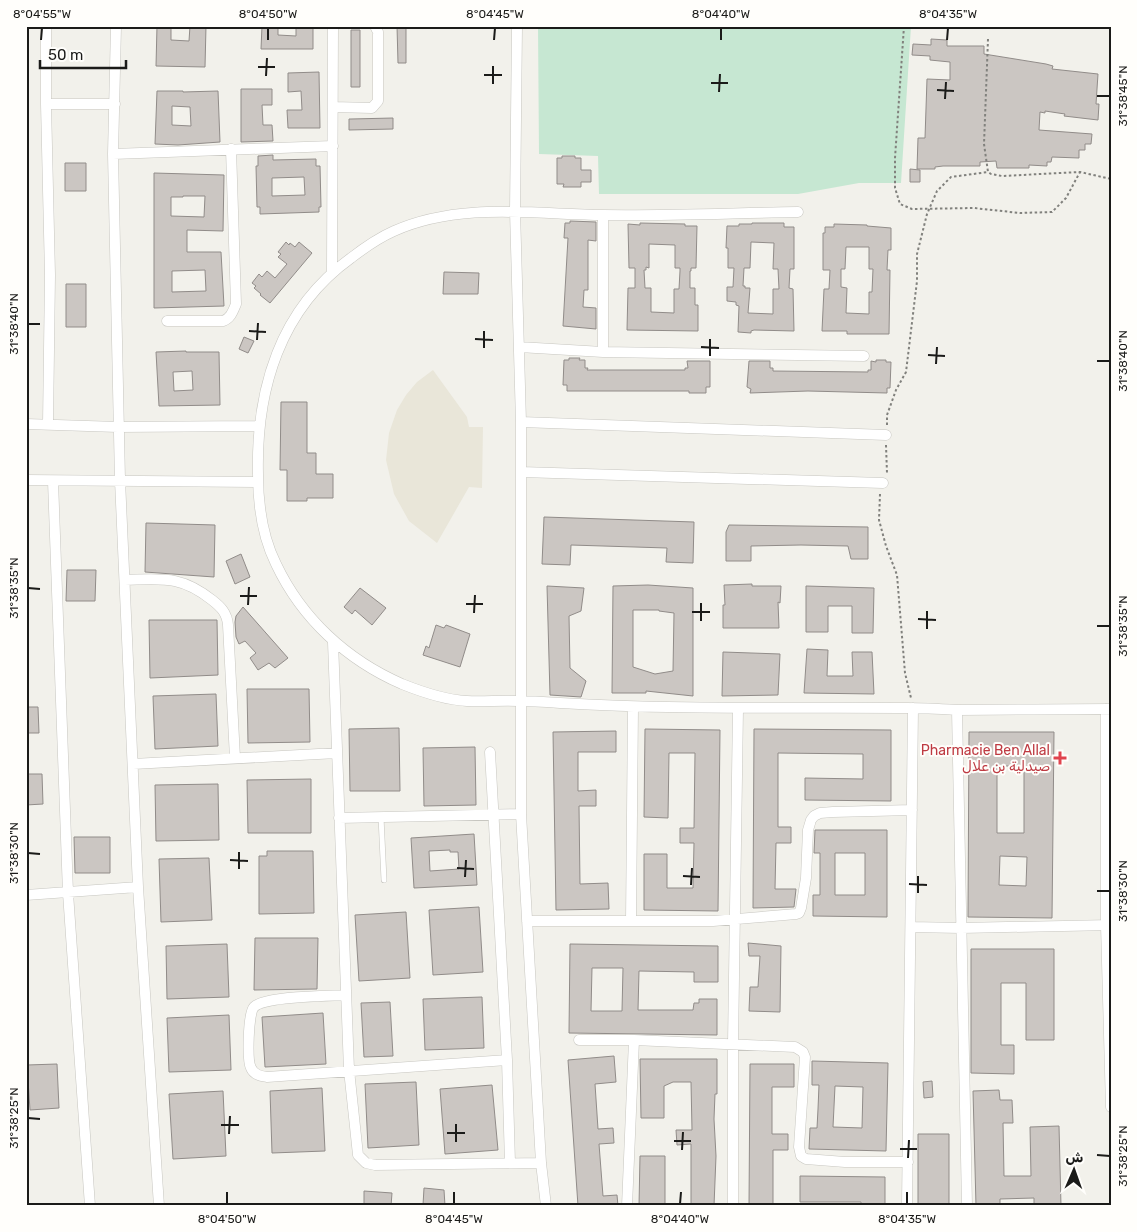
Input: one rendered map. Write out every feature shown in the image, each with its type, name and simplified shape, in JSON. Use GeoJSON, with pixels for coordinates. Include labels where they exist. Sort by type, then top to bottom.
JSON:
{"type":"FeatureCollection","features":[{"type":"Feature","properties":{"kind":"street"},"geometry":{"type":"LineString","coordinates":[[46,26],[50,275],[48,424]]}},
{"type":"Feature","properties":{"kind":"street"},"geometry":{"type":"LineString","coordinates":[[116,26],[113,154],[118,427],[138,887],[160,1206]]}},
{"type":"Feature","properties":{"kind":"street"},"geometry":{"type":"LineString","coordinates":[[332,271],[333,26]]}},
{"type":"Feature","properties":{"kind":"street"},"geometry":{"type":"LineString","coordinates":[[333,107],[372,108],[378,102],[378,32],[375,26]]}},
{"type":"Feature","properties":{"kind":"street"},"geometry":{"type":"LineString","coordinates":[[517,26],[515,211],[521,422],[520,814],[541,1162],[546,1206]]}},
{"type":"Feature","properties":{"kind":"street"},"geometry":{"type":"LineString","coordinates":[[46,104],[115,104]]}},
{"type":"Feature","properties":{"kind":"street"},"geometry":{"type":"LineString","coordinates":[[113,154],[333,146]]}},
{"type":"Feature","properties":{"kind":"street"},"geometry":{"type":"LineString","coordinates":[[167,321],[223,321],[229,318],[234,310],[236,304],[231,149]]}},
{"type":"Feature","properties":{"kind":"street"},"geometry":{"type":"LineString","coordinates":[[798,212],[603,215],[515,211],[436,217],[411,224],[384,236],[332,271],[306,300],[290,322],[279,345],[266,391],[259,426],[257,453],[263,526],[275,563],[298,601],[333,642],[364,664],[401,683],[438,696],[465,701],[521,700],[633,708],[1108,709],[1108,925],[1111,1107]]}},
{"type":"Feature","properties":{"kind":"street"},"geometry":{"type":"LineString","coordinates":[[603,215],[603,352]]}},
{"type":"Feature","properties":{"kind":"street"},"geometry":{"type":"LineString","coordinates":[[519,347],[603,352],[864,356]]}},
{"type":"Feature","properties":{"kind":"street"},"geometry":{"type":"LineString","coordinates":[[521,422],[886,435]]}},
{"type":"Feature","properties":{"kind":"street"},"geometry":{"type":"LineString","coordinates":[[26,424],[118,427],[259,426]]}},
{"type":"Feature","properties":{"kind":"street"},"geometry":{"type":"LineString","coordinates":[[521,472],[883,483]]}},
{"type":"Feature","properties":{"kind":"street"},"geometry":{"type":"LineString","coordinates":[[26,480],[258,482]]}},
{"type":"Feature","properties":{"kind":"street"},"geometry":{"type":"LineString","coordinates":[[53,481],[68,892],[90,1206]]}},
{"type":"Feature","properties":{"kind":"street"},"geometry":{"type":"LineString","coordinates":[[125,580],[177,580],[198,589],[224,611],[228,625],[234,758]]}},
{"type":"Feature","properties":{"kind":"street"},"geometry":{"type":"LineString","coordinates":[[333,642],[349,1070],[356,1149],[360,1158],[366,1163],[375,1166],[541,1162]]}},
{"type":"Feature","properties":{"kind":"street"},"geometry":{"type":"LineString","coordinates":[[631,921],[633,708]]}},
{"type":"Feature","properties":{"kind":"street"},"geometry":{"type":"LineString","coordinates":[[907,1206],[913,708]]}},
{"type":"Feature","properties":{"kind":"street"},"geometry":{"type":"LineString","coordinates":[[733,1206],[733,1044],[738,709]]}},
{"type":"Feature","properties":{"kind":"street"},"geometry":{"type":"LineString","coordinates":[[957,710],[967,1206]]}},
{"type":"Feature","properties":{"kind":"street"},"geometry":{"type":"LineString","coordinates":[[490,752],[507,1060],[510,1163]]}},
{"type":"Feature","properties":{"kind":"street"},"geometry":{"type":"LineString","coordinates":[[133,764],[337,753]]}},
{"type":"Feature","properties":{"kind":"street"},"geometry":{"type":"LineString","coordinates":[[527,921],[713,921],[799,912],[806,878],[808,830],[814,816],[827,812],[912,810]]}},
{"type":"Feature","properties":{"kind":"street"},"geometry":{"type":"LineString","coordinates":[[339,818],[520,814]]}},
{"type":"Feature","properties":{"kind":"street"},"geometry":{"type":"LineString","coordinates":[[26,895],[138,887]]}},
{"type":"Feature","properties":{"kind":"street"},"geometry":{"type":"LineString","coordinates":[[911,926],[961,928],[1108,925]]}},
{"type":"Feature","properties":{"kind":"street"},"geometry":{"type":"LineString","coordinates":[[346,995],[278,999],[254,1007],[250,1015],[249,1054],[252,1071],[261,1076],[507,1060]]}},
{"type":"Feature","properties":{"kind":"street"},"geometry":{"type":"LineString","coordinates":[[579,1040],[634,1040],[790,1046],[803,1052],[805,1056],[799,1147],[800,1154],[804,1158],[845,1162],[908,1162]]}},
{"type":"Feature","properties":{"kind":"street"},"geometry":{"type":"LineString","coordinates":[[627,1206],[634,1040]]}},
{"type":"Feature","properties":{"kind":"lane"},"geometry":{"type":"LineString","coordinates":[[381,817],[384,880]]}},
{"type":"Feature","properties":{"kind":"path"},"geometry":{"type":"LineString","coordinates":[[904,26],[895,158],[895,188],[900,204],[912,209],[974,208],[1020,213],[1052,212],[1066,198],[1080,172]]}},
{"type":"Feature","properties":{"kind":"path"},"geometry":{"type":"LineString","coordinates":[[988,39],[984,144],[988,172]]}},
{"type":"Feature","properties":{"kind":"path"},"geometry":{"type":"LineString","coordinates":[[913,708],[905,674],[897,575],[879,520],[880,491],[887,473],[886,415],[906,372],[917,281],[917,254],[929,209],[937,191],[952,177],[988,172],[1002,176],[1080,172],[1111,178]]}},
{"type":"Feature","properties":{"kind":"shaded area"},"geometry":{"type":"Polygon","coordinates":[[[433,370],[467,417],[469,427],[483,427],[482,488],[469,487],[437,543],[409,521],[394,494],[386,460],[389,433],[397,410],[417,382],[433,370]]]}},
{"type":"Feature","properties":{"kind":"green space"},"geometry":{"type":"Polygon","coordinates":[[[538,26],[911,26],[901,183],[859,183],[798,194],[599,194],[598,156],[539,154],[538,26]]]}},
{"type":"Feature","properties":{"kind":"building"},"geometry":{"type":"Polygon","coordinates":[[[157,26],[171,26],[171,40],[189,41],[190,26],[206,26],[205,67],[156,66],[157,26]]]}},
{"type":"Feature","properties":{"kind":"building"},"geometry":{"type":"Polygon","coordinates":[[[262,26],[278,26],[278,35],[296,36],[296,26],[313,26],[313,49],[261,49],[262,26]]]}},
{"type":"Feature","properties":{"kind":"building"},"geometry":{"type":"Polygon","coordinates":[[[397,26],[406,26],[406,63],[398,63],[397,26]]]}},
{"type":"Feature","properties":{"kind":"building"},"geometry":{"type":"Polygon","coordinates":[[[351,30],[360,30],[360,87],[351,87],[351,30]]]}},
{"type":"Feature","properties":{"kind":"building"},"geometry":{"type":"Polygon","coordinates":[[[931,39],[947,40],[947,46],[984,46],[984,54],[1046,64],[1053,66],[1052,69],[1098,74],[1096,104],[1099,104],[1098,120],[1064,116],[1065,114],[1045,111],[1045,113],[1040,112],[1039,130],[1092,134],[1091,144],[1085,144],[1085,150],[1079,150],[1079,158],[1052,157],[1051,162],[1047,162],[1047,166],[1029,165],[1029,168],[997,168],[996,161],[980,162],[980,166],[943,166],[935,167],[935,169],[917,169],[918,138],[925,138],[927,79],[950,80],[950,62],[930,60],[930,56],[912,55],[913,44],[931,45],[931,39]]]}},
{"type":"Feature","properties":{"kind":"building"},"geometry":{"type":"Polygon","coordinates":[[[319,72],[320,128],[288,128],[287,110],[302,110],[301,91],[288,92],[288,73],[319,72]]]}},
{"type":"Feature","properties":{"kind":"building"},"geometry":{"type":"Polygon","coordinates":[[[241,89],[272,89],[272,105],[262,105],[263,125],[272,125],[273,141],[241,142],[241,89]]]}},
{"type":"Feature","properties":{"kind":"building"},"geometry":{"type":"Polygon","coordinates":[[[157,91],[218,91],[220,142],[178,145],[155,144],[157,91]],[[172,106],[172,125],[191,126],[190,107],[172,106]]]}},
{"type":"Feature","properties":{"kind":"building"},"geometry":{"type":"Polygon","coordinates":[[[393,118],[393,129],[349,130],[349,119],[393,118]]]}},
{"type":"Feature","properties":{"kind":"building"},"geometry":{"type":"Polygon","coordinates":[[[273,155],[273,160],[316,159],[316,166],[320,166],[321,207],[319,207],[319,212],[260,214],[260,207],[257,207],[256,166],[258,166],[258,156],[273,155]],[[304,177],[272,178],[272,196],[305,195],[304,177]]]}},
{"type":"Feature","properties":{"kind":"building"},"geometry":{"type":"Polygon","coordinates":[[[562,156],[581,158],[581,170],[591,170],[591,182],[581,182],[581,187],[563,187],[564,184],[557,184],[557,158],[562,158],[562,156]]]}},
{"type":"Feature","properties":{"kind":"building"},"geometry":{"type":"Polygon","coordinates":[[[65,163],[86,163],[86,191],[65,191],[65,163]]]}},
{"type":"Feature","properties":{"kind":"building"},"geometry":{"type":"Polygon","coordinates":[[[910,169],[920,170],[920,182],[910,182],[910,169]]]}},
{"type":"Feature","properties":{"kind":"building"},"geometry":{"type":"Polygon","coordinates":[[[154,173],[224,175],[223,231],[187,230],[187,252],[221,252],[224,306],[154,308],[154,173]],[[205,196],[171,197],[171,216],[204,217],[205,196]],[[205,270],[172,271],[172,292],[206,291],[205,270]]]}},
{"type":"Feature","properties":{"kind":"building"},"geometry":{"type":"Polygon","coordinates":[[[570,221],[596,222],[596,241],[588,240],[588,290],[584,290],[583,307],[596,308],[596,329],[563,326],[568,238],[564,238],[565,223],[570,223],[570,221]]]}},
{"type":"Feature","properties":{"kind":"building"},"geometry":{"type":"Polygon","coordinates":[[[640,223],[697,226],[696,268],[691,268],[690,271],[690,288],[695,288],[695,305],[698,305],[698,331],[627,330],[628,288],[635,288],[635,268],[629,268],[628,224],[640,225],[640,223]],[[649,244],[649,268],[646,267],[646,270],[644,270],[645,288],[651,288],[651,312],[674,313],[674,289],[679,289],[680,271],[680,268],[675,268],[675,245],[649,244]]]}},
{"type":"Feature","properties":{"kind":"building"},"geometry":{"type":"Polygon","coordinates":[[[784,223],[784,227],[794,227],[794,269],[790,269],[789,288],[793,289],[794,331],[754,330],[751,333],[738,332],[739,306],[736,305],[736,302],[727,301],[727,287],[733,287],[734,268],[728,268],[728,248],[726,248],[727,226],[784,223]],[[751,242],[750,268],[744,268],[743,286],[750,288],[748,313],[773,314],[773,289],[779,289],[778,269],[773,269],[774,243],[751,242]]]}},
{"type":"Feature","properties":{"kind":"building"},"geometry":{"type":"Polygon","coordinates":[[[834,224],[891,228],[891,250],[888,250],[887,270],[890,270],[889,334],[847,334],[847,331],[822,331],[824,289],[829,289],[830,270],[823,270],[823,233],[825,233],[825,227],[834,227],[834,224]],[[846,247],[845,269],[841,269],[841,287],[847,288],[846,313],[869,314],[869,292],[872,292],[873,269],[869,269],[869,247],[846,247]]]}},
{"type":"Feature","properties":{"kind":"building"},"geometry":{"type":"Polygon","coordinates":[[[286,242],[295,247],[299,242],[312,253],[270,303],[260,295],[254,288],[256,286],[252,283],[259,274],[262,277],[267,271],[275,278],[287,264],[278,257],[281,254],[278,252],[286,242]]]}},
{"type":"Feature","properties":{"kind":"building"},"geometry":{"type":"Polygon","coordinates":[[[444,272],[479,273],[478,294],[443,294],[444,272]]]}},
{"type":"Feature","properties":{"kind":"building"},"geometry":{"type":"Polygon","coordinates":[[[66,284],[86,284],[86,327],[66,327],[66,284]]]}},
{"type":"Feature","properties":{"kind":"building"},"geometry":{"type":"Polygon","coordinates":[[[244,337],[254,341],[248,353],[239,349],[244,337]]]}},
{"type":"Feature","properties":{"kind":"building"},"geometry":{"type":"Polygon","coordinates":[[[156,352],[219,352],[220,405],[159,406],[156,352]],[[192,371],[173,372],[174,391],[193,390],[192,371]]]}},
{"type":"Feature","properties":{"kind":"building"},"geometry":{"type":"Polygon","coordinates":[[[569,358],[585,360],[585,368],[588,368],[587,370],[685,370],[685,368],[688,368],[687,361],[710,361],[710,387],[706,387],[706,393],[689,393],[689,391],[567,391],[567,385],[563,385],[564,360],[569,360],[569,358]]]}},
{"type":"Feature","properties":{"kind":"building"},"geometry":{"type":"Polygon","coordinates":[[[876,360],[891,362],[890,388],[887,388],[887,393],[808,391],[750,393],[751,389],[747,387],[749,361],[770,361],[770,368],[773,368],[773,371],[868,372],[868,370],[871,370],[871,361],[876,362],[876,360]]]}},
{"type":"Feature","properties":{"kind":"building"},"geometry":{"type":"Polygon","coordinates":[[[281,402],[307,402],[307,453],[316,453],[316,474],[333,474],[333,498],[307,498],[307,501],[287,501],[287,470],[280,470],[281,402]]]}},
{"type":"Feature","properties":{"kind":"building"},"geometry":{"type":"Polygon","coordinates":[[[544,517],[694,522],[693,563],[666,562],[667,548],[571,545],[570,565],[542,564],[544,517]]]}},
{"type":"Feature","properties":{"kind":"building"},"geometry":{"type":"Polygon","coordinates":[[[146,523],[215,525],[214,577],[145,572],[146,523]]]}},
{"type":"Feature","properties":{"kind":"building"},"geometry":{"type":"Polygon","coordinates":[[[729,525],[868,527],[868,559],[851,559],[848,546],[801,545],[751,546],[751,561],[726,561],[726,532],[729,525]]]}},
{"type":"Feature","properties":{"kind":"building"},"geometry":{"type":"Polygon","coordinates":[[[241,554],[250,577],[235,584],[226,561],[241,554]]]}},
{"type":"Feature","properties":{"kind":"building"},"geometry":{"type":"Polygon","coordinates":[[[67,570],[96,570],[95,601],[66,601],[67,570]]]}},
{"type":"Feature","properties":{"kind":"building"},"geometry":{"type":"Polygon","coordinates":[[[752,584],[752,586],[781,586],[780,603],[778,602],[779,628],[723,628],[724,585],[752,584]]]}},
{"type":"Feature","properties":{"kind":"building"},"geometry":{"type":"Polygon","coordinates":[[[648,585],[693,588],[693,696],[646,691],[646,693],[612,693],[613,586],[648,585]],[[633,610],[633,667],[655,674],[673,671],[674,613],[659,610],[633,610]]]}},
{"type":"Feature","properties":{"kind":"building"},"geometry":{"type":"Polygon","coordinates":[[[547,586],[584,588],[581,611],[569,616],[570,668],[586,681],[581,697],[550,695],[547,586]]]}},
{"type":"Feature","properties":{"kind":"building"},"geometry":{"type":"Polygon","coordinates":[[[806,586],[874,588],[873,633],[852,633],[852,606],[828,606],[828,632],[806,632],[806,586]]]}},
{"type":"Feature","properties":{"kind":"building"},"geometry":{"type":"Polygon","coordinates":[[[360,588],[386,608],[372,625],[355,610],[352,614],[344,607],[360,588]]]}},
{"type":"Feature","properties":{"kind":"building"},"geometry":{"type":"Polygon","coordinates":[[[243,607],[288,658],[275,668],[269,663],[258,670],[250,658],[256,653],[245,641],[239,644],[236,637],[235,622],[236,616],[243,607]]]}},
{"type":"Feature","properties":{"kind":"building"},"geometry":{"type":"Polygon","coordinates":[[[149,620],[217,620],[218,675],[150,678],[149,620]]]}},
{"type":"Feature","properties":{"kind":"building"},"geometry":{"type":"Polygon","coordinates":[[[436,625],[444,628],[446,625],[470,634],[460,667],[423,655],[426,646],[429,648],[436,625]]]}},
{"type":"Feature","properties":{"kind":"building"},"geometry":{"type":"Polygon","coordinates":[[[807,649],[828,650],[827,676],[853,676],[852,652],[872,652],[874,694],[804,693],[807,649]]]}},
{"type":"Feature","properties":{"kind":"building"},"geometry":{"type":"Polygon","coordinates":[[[723,652],[780,654],[778,695],[722,696],[723,652]]]}},
{"type":"Feature","properties":{"kind":"building"},"geometry":{"type":"Polygon","coordinates":[[[247,689],[309,689],[310,742],[248,743],[247,689]]]}},
{"type":"Feature","properties":{"kind":"building"},"geometry":{"type":"Polygon","coordinates":[[[216,694],[218,746],[155,749],[153,696],[216,694]]]}},
{"type":"Feature","properties":{"kind":"building"},"geometry":{"type":"Polygon","coordinates":[[[26,707],[38,707],[39,733],[26,733],[26,707]]]}},
{"type":"Feature","properties":{"kind":"building"},"geometry":{"type":"Polygon","coordinates":[[[399,728],[400,791],[350,791],[349,729],[399,728]]]}},
{"type":"Feature","properties":{"kind":"building"},"geometry":{"type":"Polygon","coordinates":[[[645,729],[720,730],[718,911],[644,910],[644,854],[667,854],[667,888],[693,888],[694,843],[680,843],[680,828],[694,828],[695,753],[669,753],[668,818],[644,817],[645,729]]]}},
{"type":"Feature","properties":{"kind":"building"},"geometry":{"type":"Polygon","coordinates":[[[754,729],[891,730],[891,801],[805,800],[805,778],[863,779],[863,754],[778,753],[778,827],[791,827],[791,843],[776,843],[775,889],[796,889],[794,907],[753,908],[754,729]]]}},
{"type":"Feature","properties":{"kind":"building"},"geometry":{"type":"Polygon","coordinates":[[[616,731],[616,752],[578,752],[578,791],[596,790],[596,806],[579,806],[580,884],[608,883],[609,909],[556,910],[553,732],[616,731]]]}},
{"type":"Feature","properties":{"kind":"building"},"geometry":{"type":"Polygon","coordinates":[[[969,732],[1054,732],[1052,918],[968,917],[969,732]],[[997,766],[997,833],[1024,833],[1024,766],[997,766]],[[1000,856],[999,885],[1026,886],[1027,857],[1000,856]]]}},
{"type":"Feature","properties":{"kind":"building"},"geometry":{"type":"Polygon","coordinates":[[[475,747],[476,805],[424,806],[423,748],[475,747]]]}},
{"type":"Feature","properties":{"kind":"building"},"geometry":{"type":"Polygon","coordinates":[[[26,774],[42,774],[43,804],[26,805],[26,774]]]}},
{"type":"Feature","properties":{"kind":"building"},"geometry":{"type":"Polygon","coordinates":[[[311,779],[311,833],[248,833],[247,780],[311,779]]]}},
{"type":"Feature","properties":{"kind":"building"},"geometry":{"type":"Polygon","coordinates":[[[218,784],[219,840],[156,841],[155,785],[218,784]]]}},
{"type":"Feature","properties":{"kind":"building"},"geometry":{"type":"Polygon","coordinates":[[[815,830],[887,830],[887,917],[813,916],[813,895],[820,895],[820,853],[814,853],[815,830]],[[835,853],[835,895],[865,895],[865,853],[835,853]]]}},
{"type":"Feature","properties":{"kind":"building"},"geometry":{"type":"Polygon","coordinates":[[[474,834],[477,885],[414,888],[411,838],[474,834]],[[450,850],[429,851],[430,871],[459,869],[458,852],[450,852],[450,850]]]}},
{"type":"Feature","properties":{"kind":"building"},"geometry":{"type":"Polygon","coordinates":[[[74,837],[110,837],[110,873],[75,873],[74,837]]]}},
{"type":"Feature","properties":{"kind":"building"},"geometry":{"type":"Polygon","coordinates":[[[267,851],[313,851],[314,913],[259,914],[259,856],[267,856],[267,851]]]}},
{"type":"Feature","properties":{"kind":"building"},"geometry":{"type":"Polygon","coordinates":[[[209,858],[212,920],[161,922],[159,859],[209,858]]]}},
{"type":"Feature","properties":{"kind":"building"},"geometry":{"type":"Polygon","coordinates":[[[479,907],[483,972],[433,975],[429,910],[479,907]]]}},
{"type":"Feature","properties":{"kind":"building"},"geometry":{"type":"Polygon","coordinates":[[[406,912],[410,978],[359,981],[355,915],[406,912]]]}},
{"type":"Feature","properties":{"kind":"building"},"geometry":{"type":"Polygon","coordinates":[[[255,938],[318,938],[317,989],[254,990],[255,938]]]}},
{"type":"Feature","properties":{"kind":"building"},"geometry":{"type":"Polygon","coordinates":[[[748,943],[781,946],[780,1012],[749,1011],[750,987],[758,987],[760,956],[749,956],[748,943]]]}},
{"type":"Feature","properties":{"kind":"building"},"geometry":{"type":"Polygon","coordinates":[[[227,944],[229,997],[167,999],[166,946],[227,944]]]}},
{"type":"Feature","properties":{"kind":"building"},"geometry":{"type":"Polygon","coordinates":[[[570,944],[718,946],[718,982],[694,982],[694,972],[639,971],[638,1010],[693,1010],[694,1003],[699,1003],[699,999],[717,999],[717,1035],[569,1033],[570,944]],[[592,968],[591,1011],[622,1011],[623,968],[592,968]]]}},
{"type":"Feature","properties":{"kind":"building"},"geometry":{"type":"Polygon","coordinates":[[[971,949],[1054,949],[1054,1040],[1026,1040],[1026,983],[1001,983],[1001,1045],[1014,1045],[1014,1074],[971,1073],[971,949]]]}},
{"type":"Feature","properties":{"kind":"building"},"geometry":{"type":"Polygon","coordinates":[[[482,997],[484,1048],[425,1050],[423,999],[482,997]]]}},
{"type":"Feature","properties":{"kind":"building"},"geometry":{"type":"Polygon","coordinates":[[[390,1002],[393,1056],[364,1057],[361,1003],[390,1002]]]}},
{"type":"Feature","properties":{"kind":"building"},"geometry":{"type":"Polygon","coordinates":[[[323,1013],[326,1064],[265,1067],[262,1017],[323,1013]]]}},
{"type":"Feature","properties":{"kind":"building"},"geometry":{"type":"Polygon","coordinates":[[[229,1015],[231,1070],[169,1072],[167,1018],[229,1015]]]}},
{"type":"Feature","properties":{"kind":"building"},"geometry":{"type":"Polygon","coordinates":[[[614,1056],[616,1082],[595,1084],[598,1129],[613,1128],[614,1143],[599,1144],[603,1196],[617,1195],[618,1206],[578,1206],[568,1060],[614,1056]]]}},
{"type":"Feature","properties":{"kind":"building"},"geometry":{"type":"Polygon","coordinates":[[[640,1059],[717,1059],[717,1094],[715,1094],[714,1119],[716,1156],[714,1206],[691,1206],[691,1144],[677,1145],[676,1130],[692,1130],[691,1082],[673,1082],[664,1086],[664,1118],[641,1118],[640,1059]]]}},
{"type":"Feature","properties":{"kind":"building"},"geometry":{"type":"Polygon","coordinates":[[[812,1061],[888,1063],[886,1151],[809,1149],[810,1128],[817,1128],[818,1109],[819,1085],[812,1085],[812,1061]],[[835,1086],[833,1127],[862,1128],[863,1087],[835,1086]]]}},
{"type":"Feature","properties":{"kind":"building"},"geometry":{"type":"Polygon","coordinates":[[[57,1064],[59,1108],[30,1110],[27,1065],[57,1064]]]}},
{"type":"Feature","properties":{"kind":"building"},"geometry":{"type":"Polygon","coordinates":[[[750,1064],[794,1064],[794,1087],[772,1087],[772,1134],[788,1134],[788,1150],[773,1150],[773,1206],[749,1206],[750,1064]]]}},
{"type":"Feature","properties":{"kind":"building"},"geometry":{"type":"Polygon","coordinates":[[[932,1081],[933,1097],[924,1098],[923,1082],[932,1081]]]}},
{"type":"Feature","properties":{"kind":"building"},"geometry":{"type":"Polygon","coordinates":[[[416,1082],[419,1145],[368,1148],[365,1084],[416,1082]]]}},
{"type":"Feature","properties":{"kind":"building"},"geometry":{"type":"Polygon","coordinates":[[[492,1085],[498,1150],[445,1154],[440,1089],[492,1085]]]}},
{"type":"Feature","properties":{"kind":"building"},"geometry":{"type":"Polygon","coordinates":[[[322,1088],[325,1151],[272,1153],[270,1091],[322,1088]]]}},
{"type":"Feature","properties":{"kind":"building"},"geometry":{"type":"Polygon","coordinates":[[[999,1090],[1000,1100],[1012,1100],[1013,1123],[1003,1123],[1004,1176],[1031,1176],[1030,1127],[1059,1126],[1061,1206],[1034,1206],[1034,1198],[1000,1199],[1000,1206],[976,1206],[973,1091],[999,1090]]]}},
{"type":"Feature","properties":{"kind":"building"},"geometry":{"type":"Polygon","coordinates":[[[223,1091],[226,1156],[173,1159],[169,1094],[223,1091]]]}},
{"type":"Feature","properties":{"kind":"building"},"geometry":{"type":"Polygon","coordinates":[[[918,1134],[949,1134],[949,1206],[918,1206],[918,1134]]]}},
{"type":"Feature","properties":{"kind":"building"},"geometry":{"type":"Polygon","coordinates":[[[640,1156],[665,1156],[665,1206],[639,1206],[640,1156]]]}},
{"type":"Feature","properties":{"kind":"building"},"geometry":{"type":"Polygon","coordinates":[[[800,1176],[885,1177],[885,1206],[861,1206],[861,1202],[800,1202],[800,1176]]]}},
{"type":"Feature","properties":{"kind":"building"},"geometry":{"type":"Polygon","coordinates":[[[424,1188],[444,1190],[445,1206],[423,1205],[424,1188]]]}},
{"type":"Feature","properties":{"kind":"building"},"geometry":{"type":"Polygon","coordinates":[[[364,1191],[392,1193],[391,1206],[364,1206],[364,1191]]]}},
{"type":"Feature","properties":{"kind":"place","name":"Pharmacie Ben Allal صيدلية بن علال"},"geometry":{"type":"Point","coordinates":[1060,758]}}]}
